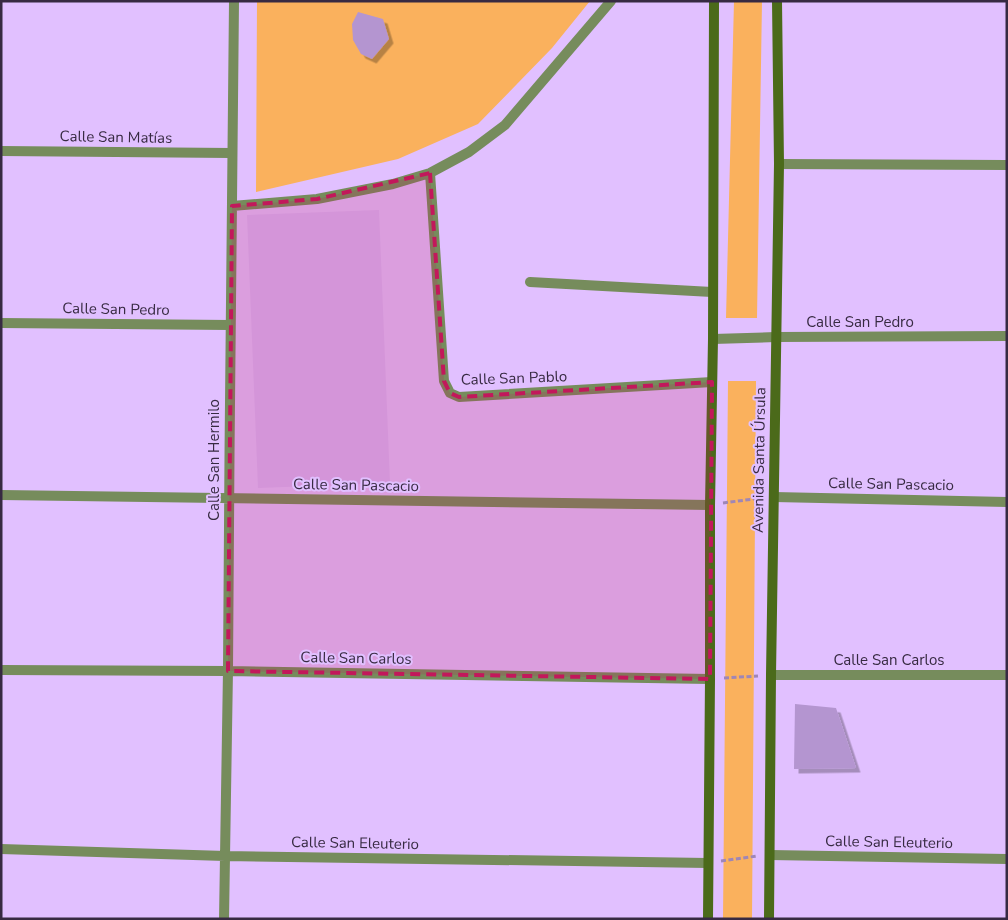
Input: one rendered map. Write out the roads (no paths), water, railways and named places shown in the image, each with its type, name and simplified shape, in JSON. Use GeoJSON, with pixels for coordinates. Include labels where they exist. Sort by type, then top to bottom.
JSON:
{"type":"FeatureCollection","features":[{"type":"Feature","properties":{"kind":"street","name":"Calle San Hermilo"},"geometry":{"type":"LineString","coordinates":[[224,919],[234,1]]}},
{"type":"Feature","properties":{"kind":"street"},"geometry":{"type":"LineString","coordinates":[[232,206],[317,199],[393,184],[430,173],[469,152],[505,125],[611,1]]}},
{"type":"Feature","properties":{"kind":"street"},"geometry":{"type":"LineString","coordinates":[[708,919],[714,1]]}},
{"type":"Feature","properties":{"kind":"street","name":"Avenida Santa Úrsula"},"geometry":{"type":"LineString","coordinates":[[769,919],[779,164],[777,1]]}},
{"type":"Feature","properties":{"kind":"street","name":"Calle San Matías"},"geometry":{"type":"LineString","coordinates":[[1,151],[231,153]]}},
{"type":"Feature","properties":{"kind":"street"},"geometry":{"type":"LineString","coordinates":[[779,164],[1007,165]]}},
{"type":"Feature","properties":{"kind":"street","name":"Calle San Pablo"},"geometry":{"type":"LineString","coordinates":[[430,173],[444,381],[450,393],[460,397],[712,382]]}},
{"type":"Feature","properties":{"kind":"street"},"geometry":{"type":"LineString","coordinates":[[530,282],[712,292]]}},
{"type":"Feature","properties":{"kind":"street","name":"Calle San Pedro"},"geometry":{"type":"LineString","coordinates":[[1,323],[230,325]]}},
{"type":"Feature","properties":{"kind":"street","name":"Calle San Pedro"},"geometry":{"type":"LineString","coordinates":[[713,339],[1007,336]]}},
{"type":"Feature","properties":{"kind":"street","name":"Calle San Pascacio"},"geometry":{"type":"LineString","coordinates":[[1,495],[710,505]]}},
{"type":"Feature","properties":{"kind":"street","name":"Calle San Pascacio"},"geometry":{"type":"LineString","coordinates":[[774,497],[1007,502]]}},
{"type":"Feature","properties":{"kind":"street","name":"Calle San Carlos"},"geometry":{"type":"LineString","coordinates":[[1,670],[228,671],[710,679]]}},
{"type":"Feature","properties":{"kind":"street","name":"Calle San Carlos"},"geometry":{"type":"LineString","coordinates":[[771,675],[1007,675]]}},
{"type":"Feature","properties":{"kind":"street","name":"Calle San Eleuterio"},"geometry":{"type":"LineString","coordinates":[[1,849],[224,856],[708,863]]}},
{"type":"Feature","properties":{"kind":"street","name":"Calle San Eleuterio"},"geometry":{"type":"LineString","coordinates":[[770,854],[1007,859]]}}]}
